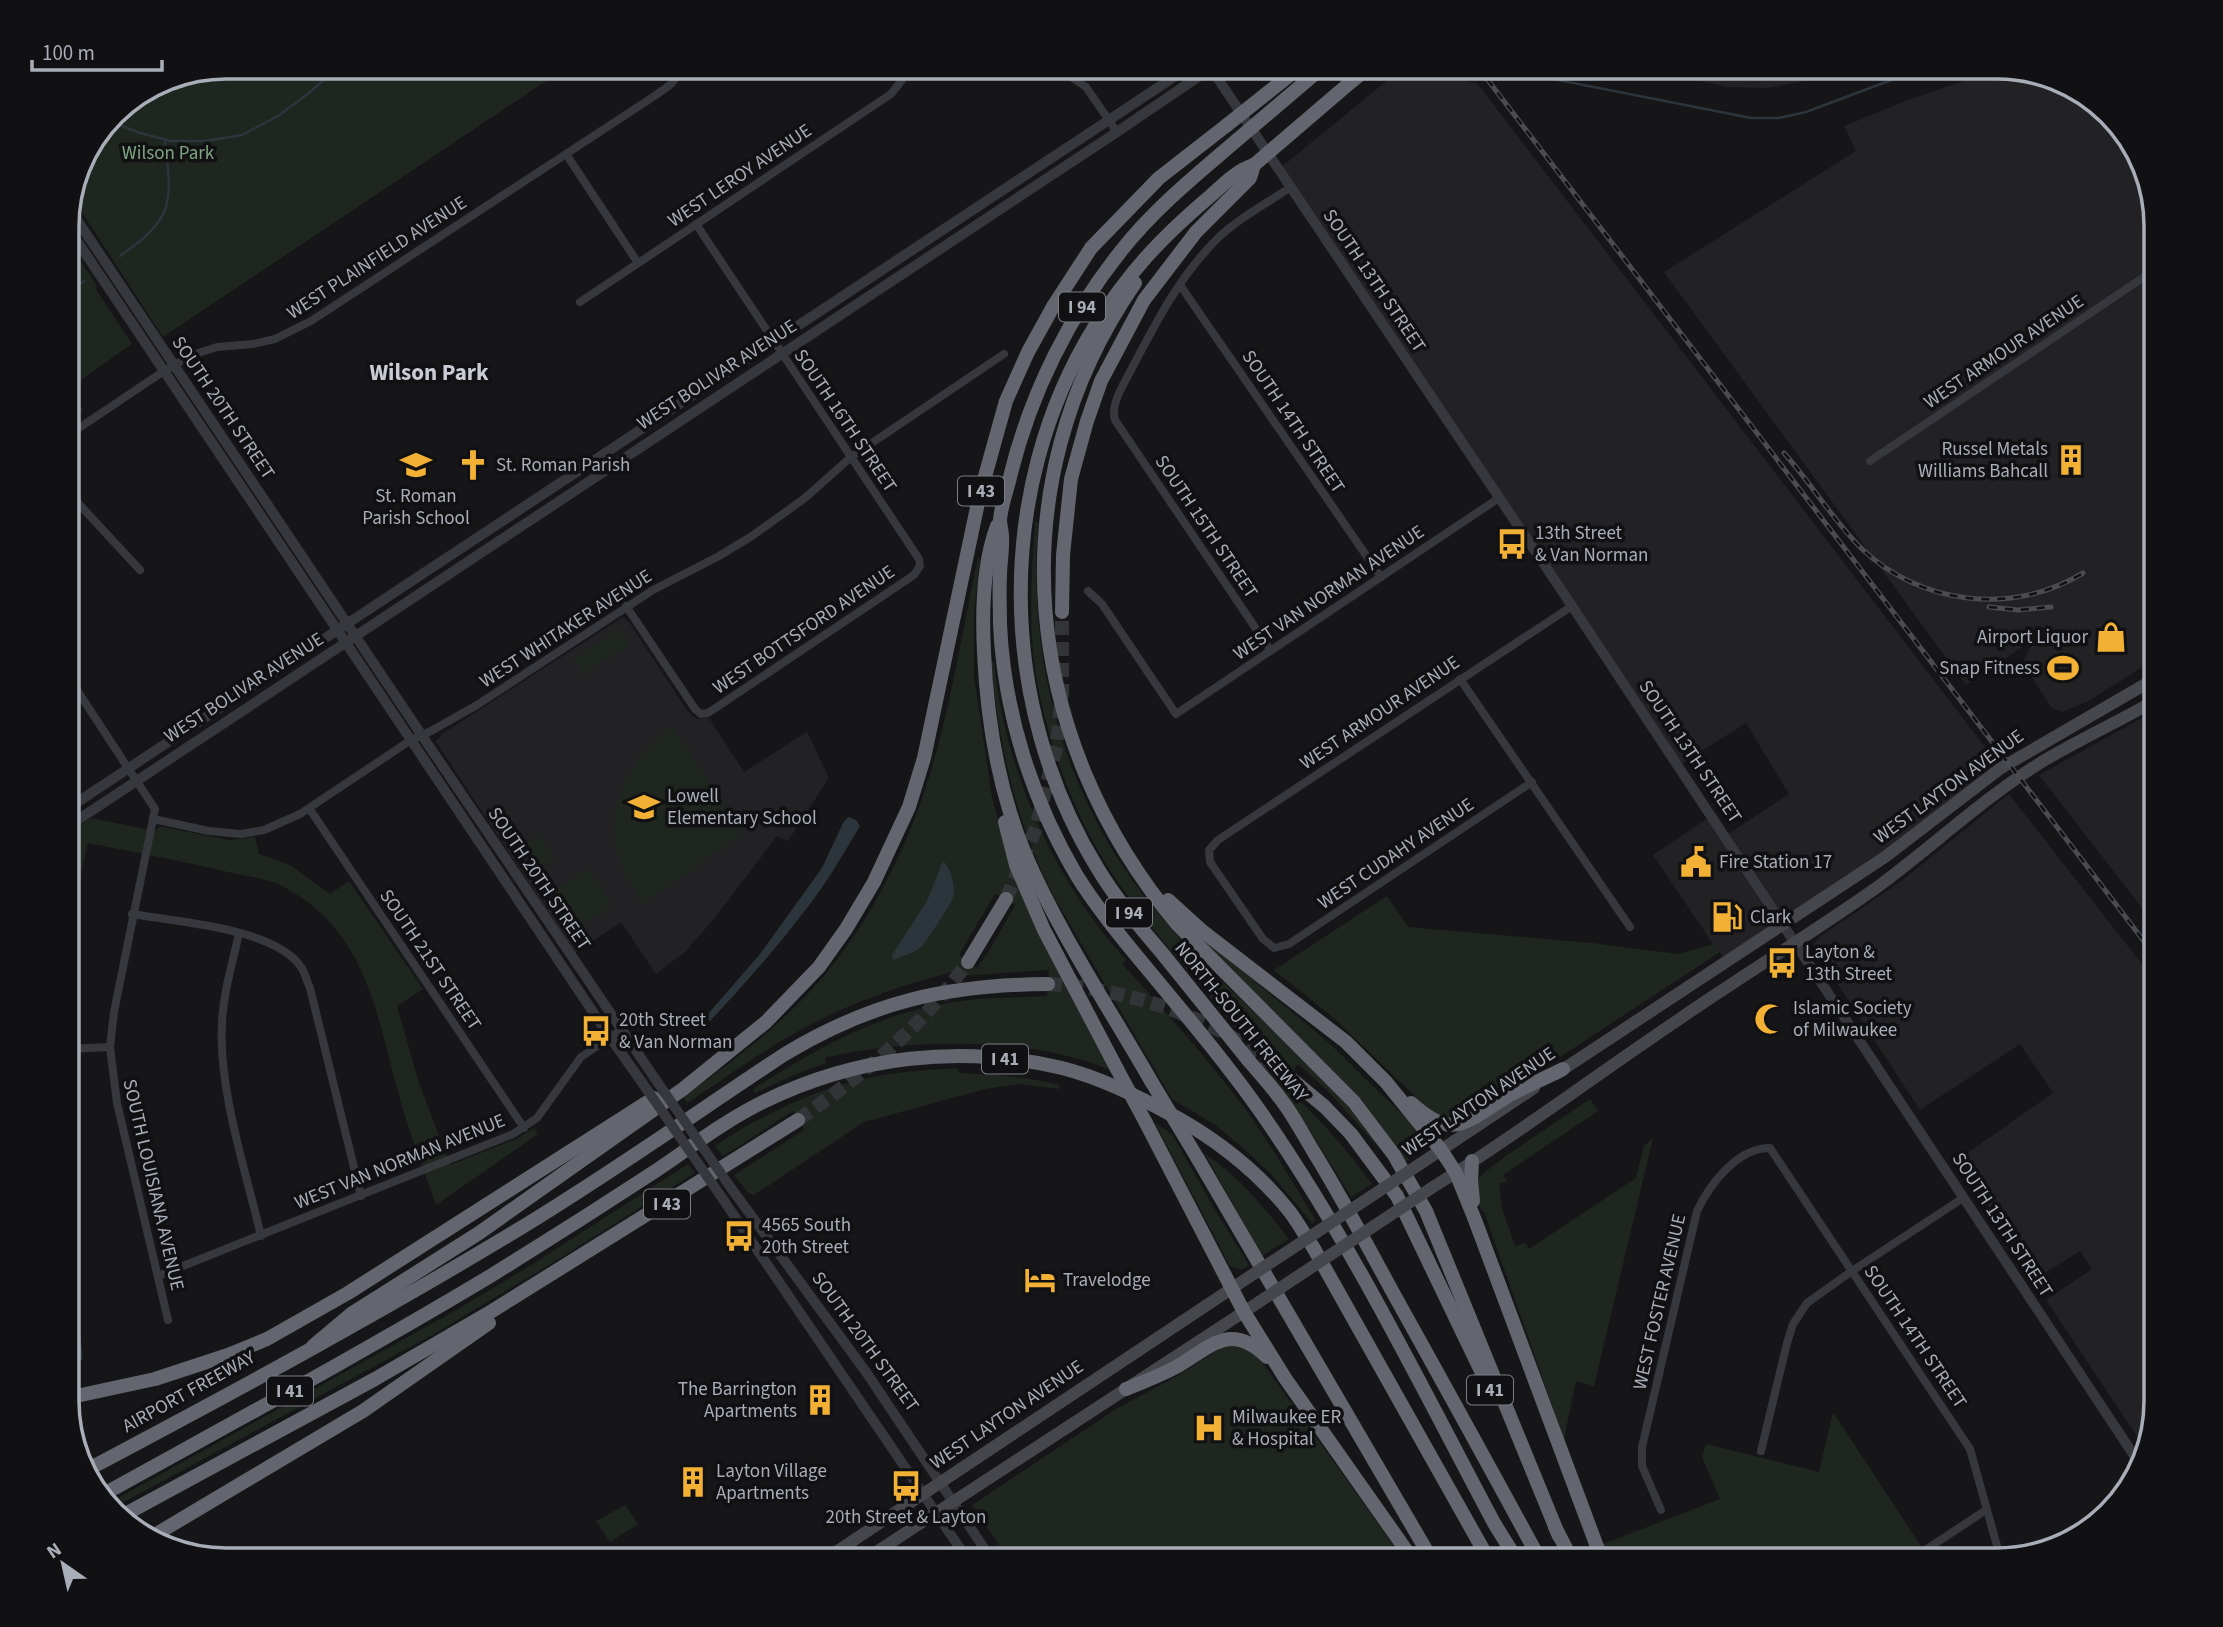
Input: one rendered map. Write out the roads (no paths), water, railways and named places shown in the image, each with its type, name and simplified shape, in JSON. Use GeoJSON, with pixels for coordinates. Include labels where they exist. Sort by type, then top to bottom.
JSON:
{"type":"FeatureCollection","features":[{"type":"Feature","properties":{"kind":"highway","name":"I 43"},"geometry":{"type":"LineString","coordinates":[[313,1346],[351,1314],[520,1206],[683,1089],[766,1021],[819,967],[874,882],[909,807],[924,758],[979,498],[1006,401],[1028,352],[1054,305],[1091,248],[1159,178],[1284,79]]}},
{"type":"Feature","properties":{"kind":"highway","name":"NORTH-SOUTH FREEWAY"},"geometry":{"type":"LineString","coordinates":[[1308,79],[1152,215],[1119,253],[1077,314],[1052,358],[1020,440],[1000,519],[1000,630],[1010,702],[1020,743],[1035,790],[1080,881],[1244,1090],[1299,1170],[1368,1289],[1510,1548]]}},
{"type":"Feature","properties":{"kind":"highway","name":"NORTH-SOUTH FREEWAY"},"geometry":{"type":"LineString","coordinates":[[1353,79],[1254,165],[1241,169],[1188,215],[1136,267],[1115,294],[1080,350],[1055,404],[1036,463],[1028,504],[1022,550],[1020,600],[1024,656],[1033,714],[1051,771],[1070,818],[1096,867],[1122,904],[1285,1104],[1340,1196],[1533,1548]]}},
{"type":"Feature","properties":{"kind":"highway"},"geometry":{"type":"LineString","coordinates":[[1062,612],[1063,555],[1072,480],[1087,421],[1101,381],[1144,300],[1196,232],[1250,178],[1254,165]]}},
{"type":"Feature","properties":{"kind":"highway"},"geometry":{"type":"LineString","coordinates":[[1188,215],[1124,299],[1085,372],[1067,418],[1048,500],[1043,589],[1054,678],[1068,729],[1103,810],[1127,857],[1153,895],[1177,924],[1354,1102],[1411,1182],[1443,1250],[1559,1536]]}},
{"type":"Feature","properties":{"kind":"highway"},"geometry":{"type":"LineString","coordinates":[[1000,519],[993,537],[988,565],[983,623],[990,730],[1002,783],[1025,853],[1043,891],[1151,1081],[1425,1548]]}},
{"type":"Feature","properties":{"kind":"highway"},"geometry":{"type":"LineString","coordinates":[[1002,783],[999,794],[1002,813],[1016,865],[1028,896],[1244,1312],[1285,1378],[1405,1548]]}},
{"type":"Feature","properties":{"kind":"highway"},"geometry":{"type":"LineString","coordinates":[[1103,810],[1151,881],[1178,911],[1346,1042],[1386,1082],[1434,1121],[1454,1125],[1467,1123],[1507,1097],[1563,1069]]}},
{"type":"Feature","properties":{"kind":"highway"},"geometry":{"type":"LineString","coordinates":[[968,962],[1006,899]]}},
{"type":"Feature","properties":{"kind":"highway","name":"I 41"},"geometry":{"type":"LineString","coordinates":[[313,1346],[365,1319],[522,1227],[785,1054],[823,1032],[880,1008],[941,991],[996,985],[1048,984]]}},
{"type":"Feature","properties":{"kind":"highway","name":"I 41"},"geometry":{"type":"LineString","coordinates":[[109,1490],[394,1334],[547,1241],[761,1103],[822,1078],[894,1060],[981,1056],[1063,1068],[1117,1087],[1189,1124],[1243,1164],[1262,1182],[1289,1211],[1313,1247],[1480,1548]]}},
{"type":"Feature","properties":{"kind":"highway"},"geometry":{"type":"LineString","coordinates":[[79,1395],[155,1379],[267,1339],[348,1293],[678,1083],[704,1071]]}},
{"type":"Feature","properties":{"kind":"highway","name":"I 41"},"geometry":{"type":"LineString","coordinates":[[1289,1077],[1325,1107],[1351,1134],[1397,1196],[1566,1548]]}},
{"type":"Feature","properties":{"kind":"highway"},"geometry":{"type":"LineString","coordinates":[[1386,1082],[1441,1150],[1456,1173],[1598,1548]]}},
{"type":"Feature","properties":{"kind":"highway","name":"I 43"},"geometry":{"type":"LineString","coordinates":[[129,1512],[375,1379],[534,1286],[799,1121]]}},
{"type":"Feature","properties":{"kind":"highway"},"geometry":{"type":"LineString","coordinates":[[1472,1161],[1475,1220]]}},
{"type":"Feature","properties":{"kind":"highway"},"geometry":{"type":"LineString","coordinates":[[159,1532],[378,1401],[530,1297],[534,1286]]}},
{"type":"Feature","properties":{"kind":"highway"},"geometry":{"type":"LineString","coordinates":[[1126,1390],[1174,1368],[1221,1339],[1234,1338],[1257,1347],[1285,1378]]}},
{"type":"Feature","properties":{"kind":"highway","name":"AIRPORT FREEWAY"},"geometry":{"type":"LineString","coordinates":[[94,1466],[313,1346]]}},
{"type":"Feature","properties":{"kind":"main road","name":"WEST LAYTON AVENUE"},"geometry":{"type":"LineString","coordinates":[[842,1548],[1784,925],[1885,857],[2001,768],[2144,686]]}},
{"type":"Feature","properties":{"kind":"main road","name":"WEST LAYTON AVENUE"},"geometry":{"type":"LineString","coordinates":[[882,1548],[1456,1173],[1607,1071],[1676,1021],[1889,878],[1973,810],[2026,772],[2144,707]]}},
{"type":"Feature","properties":{"kind":"street","name":"WEST PLAINFIELD AVENUE"},"geometry":{"type":"LineString","coordinates":[[79,428],[192,355],[218,347],[275,339],[294,331],[566,154],[670,85],[675,79]]}},
{"type":"Feature","properties":{"kind":"street","name":"WEST LEROY AVENUE"},"geometry":{"type":"LineString","coordinates":[[580,302],[891,94],[902,79]]}},
{"type":"Feature","properties":{"kind":"street"},"geometry":{"type":"LineString","coordinates":[[1076,79],[1086,87],[1116,132]]}},
{"type":"Feature","properties":{"kind":"street","name":"WEST BOLIVAR AVENUE"},"geometry":{"type":"LineString","coordinates":[[79,801],[1170,79]]}},
{"type":"Feature","properties":{"kind":"street","name":"WEST BOLIVAR AVENUE"},"geometry":{"type":"LineString","coordinates":[[79,819],[1193,79]]}},
{"type":"Feature","properties":{"kind":"street","name":"SOUTH 13TH STREET"},"geometry":{"type":"LineString","coordinates":[[1218,79],[1572,606],[2134,1455]]}},
{"type":"Feature","properties":{"kind":"street"},"geometry":{"type":"LineString","coordinates":[[1149,93],[1157,104]]}},
{"type":"Feature","properties":{"kind":"street"},"geometry":{"type":"LineString","coordinates":[[566,154],[638,263]]}},
{"type":"Feature","properties":{"kind":"street"},"geometry":{"type":"LineString","coordinates":[[1180,285],[1195,263],[1220,237],[1291,187]]}},
{"type":"Feature","properties":{"kind":"street","name":"SOUTH 20TH STREET"},"geometry":{"type":"LineString","coordinates":[[79,224],[337,630],[350,639],[610,1037],[758,1249],[960,1548]]}},
{"type":"Feature","properties":{"kind":"street","name":"SOUTH 16TH STREET"},"geometry":{"type":"LineString","coordinates":[[696,224],[919,559],[920,566]]}},
{"type":"Feature","properties":{"kind":"street"},"geometry":{"type":"LineString","coordinates":[[941,230],[949,243]]}},
{"type":"Feature","properties":{"kind":"street","name":"SOUTH 20TH STREET"},"geometry":{"type":"LineString","coordinates":[[79,243],[347,623],[350,639]]}},
{"type":"Feature","properties":{"kind":"street","name":"WEST ARMOUR AVENUE"},"geometry":{"type":"LineString","coordinates":[[1870,461],[2144,278]]}},
{"type":"Feature","properties":{"kind":"street","name":"SOUTH 15TH STREET"},"geometry":{"type":"LineString","coordinates":[[1180,285],[1156,322],[1118,396],[1113,412],[1115,420],[1271,652]]}},
{"type":"Feature","properties":{"kind":"street","name":"SOUTH 14TH STREET"},"geometry":{"type":"LineString","coordinates":[[1180,285],[1381,577]]}},
{"type":"Feature","properties":{"kind":"street","name":"WEST WHITAKER AVENUE"},"geometry":{"type":"LineString","coordinates":[[153,819],[209,831],[241,834],[275,826],[310,808],[416,738],[477,705],[626,606],[752,536],[805,498],[851,457],[1004,354]]}},
{"type":"Feature","properties":{"kind":"street","name":"WEST VAN NORMAN AVENUE"},"geometry":{"type":"LineString","coordinates":[[1088,592],[1102,604],[1176,714],[1499,498]]}},
{"type":"Feature","properties":{"kind":"street"},"geometry":{"type":"LineString","coordinates":[[79,504],[140,570]]}},
{"type":"Feature","properties":{"kind":"street","name":"WEST BOTTSFORD AVENUE"},"geometry":{"type":"LineString","coordinates":[[626,606],[701,714],[708,713],[903,583],[914,575],[920,566]]}},
{"type":"Feature","properties":{"kind":"street","name":"WEST ARMOUR AVENUE"},"geometry":{"type":"LineString","coordinates":[[1274,948],[1263,939],[1210,862],[1209,850],[1217,840],[1572,606]]}},
{"type":"Feature","properties":{"kind":"street"},"geometry":{"type":"LineString","coordinates":[[1460,679],[1630,927]]}},
{"type":"Feature","properties":{"kind":"street"},"geometry":{"type":"LineString","coordinates":[[79,693],[136,781]]}},
{"type":"Feature","properties":{"kind":"street","name":"SOUTH 20TH STREET"},"geometry":{"type":"LineString","coordinates":[[416,738],[731,1188],[866,1372],[984,1548]]}},
{"type":"Feature","properties":{"kind":"street","name":"SOUTH LOUISIANA AVENUE"},"geometry":{"type":"LineString","coordinates":[[136,781],[155,809],[132,914],[110,1047],[121,1123],[168,1320]]}},
{"type":"Feature","properties":{"kind":"street","name":"WEST CUDAHY AVENUE"},"geometry":{"type":"LineString","coordinates":[[1274,948],[1289,944],[1532,782]]}},
{"type":"Feature","properties":{"kind":"street","name":"SOUTH 21ST STREET"},"geometry":{"type":"LineString","coordinates":[[310,808],[524,1128]]}},
{"type":"Feature","properties":{"kind":"street"},"geometry":{"type":"LineString","coordinates":[[132,914],[239,933],[270,942],[286,952],[302,968],[310,988],[361,1196]]}},
{"type":"Feature","properties":{"kind":"street"},"geometry":{"type":"LineString","coordinates":[[239,933],[222,1022],[223,1068],[261,1236]]}},
{"type":"Feature","properties":{"kind":"street","name":"WEST VAN NORMAN AVENUE"},"geometry":{"type":"LineString","coordinates":[[158,1276],[500,1140],[524,1128],[543,1111],[575,1064],[621,1030]]}},
{"type":"Feature","properties":{"kind":"street"},"geometry":{"type":"LineString","coordinates":[[79,1048],[110,1047]]}},
{"type":"Feature","properties":{"kind":"street","name":"WEST FOSTER AVENUE"},"geometry":{"type":"LineString","coordinates":[[1661,1510],[1644,1472],[1642,1447],[1697,1211],[1711,1186],[1726,1170],[1758,1148],[1770,1148]]}},
{"type":"Feature","properties":{"kind":"street","name":"SOUTH 14TH STREET"},"geometry":{"type":"LineString","coordinates":[[1770,1148],[1970,1449],[1997,1548]]}},
{"type":"Feature","properties":{"kind":"street"},"geometry":{"type":"LineString","coordinates":[[1760,1451],[1793,1324],[1807,1303],[1964,1198]]}},
{"type":"Feature","properties":{"kind":"street"},"geometry":{"type":"LineString","coordinates":[[758,1249],[770,1241]]}},
{"type":"Feature","properties":{"kind":"street"},"geometry":{"type":"LineString","coordinates":[[1929,1548],[1986,1510]]}},
{"type":"Feature","properties":{"kind":"waterway"},"geometry":{"type":"LineString","coordinates":[[119,125],[171,141],[205,141],[242,135],[278,116],[325,79]]}},
{"type":"Feature","properties":{"kind":"waterway"},"geometry":{"type":"LineString","coordinates":[[1554,79],[1751,118],[1779,118],[1806,112],[1894,79]]}},
{"type":"Feature","properties":{"kind":"waterway"},"geometry":{"type":"LineString","coordinates":[[120,256],[151,231],[166,207],[169,179],[165,140]]}},
{"type":"Feature","properties":{"kind":"waterway"},"geometry":{"type":"LineString","coordinates":[[79,284],[84,281]]}},
{"type":"Feature","properties":{"kind":"waterway"},"geometry":{"type":"LineString","coordinates":[[79,1336],[81,1359]]}},
{"type":"Feature","properties":{"kind":"tunnel"},"geometry":{"type":"LineString","coordinates":[[1006,899],[1036,828],[1057,743],[1062,693],[1062,612]]}},
{"type":"Feature","properties":{"kind":"tunnel"},"geometry":{"type":"LineString","coordinates":[[798,1120],[890,1048],[930,1009],[968,962]]}},
{"type":"Feature","properties":{"kind":"tunnel"},"geometry":{"type":"LineString","coordinates":[[1048,984],[1121,995],[1193,1018],[1237,1040],[1289,1077]]}},
{"type":"Feature","properties":{"kind":"railway"},"geometry":{"type":"LineString","coordinates":[[1487,79],[2144,941]]}},
{"type":"Feature","properties":{"kind":"railway"},"geometry":{"type":"LineString","coordinates":[[1784,453],[1861,548],[1885,567],[1911,582],[1968,598],[1998,599],[2056,587],[2083,573]]}},
{"type":"Feature","properties":{"kind":"railway"},"geometry":{"type":"LineString","coordinates":[[1989,607],[2018,610],[2051,607]]}},
{"type":"Feature","properties":{"kind":"place","name":"Russel Metals Williams Bahcall"},"geometry":{"type":"Point","coordinates":[2071,460]}},
{"type":"Feature","properties":{"kind":"place","name":"St. Roman Parish School"},"geometry":{"type":"Point","coordinates":[416,465]}},
{"type":"Feature","properties":{"kind":"place","name":"St. Roman Parish"},"geometry":{"type":"Point","coordinates":[473,465]}},
{"type":"Feature","properties":{"kind":"place","name":"13th Street & Van Norman"},"geometry":{"type":"Point","coordinates":[1512,544]}},
{"type":"Feature","properties":{"kind":"place","name":"Airport Liquor"},"geometry":{"type":"Point","coordinates":[2111,637]}},
{"type":"Feature","properties":{"kind":"place","name":"Snap Fitness"},"geometry":{"type":"Point","coordinates":[2063,668]}},
{"type":"Feature","properties":{"kind":"place","name":"Lowell Elementary School"},"geometry":{"type":"Point","coordinates":[644,807]}},
{"type":"Feature","properties":{"kind":"place","name":"Fire Station 17"},"geometry":{"type":"Point","coordinates":[1696,862]}},
{"type":"Feature","properties":{"kind":"place","name":"Clark"},"geometry":{"type":"Point","coordinates":[1727,917]}},
{"type":"Feature","properties":{"kind":"place","name":"Layton & 13th Street"},"geometry":{"type":"Point","coordinates":[1782,963]}},
{"type":"Feature","properties":{"kind":"place","name":"Islamic Society of Milwaukee"},"geometry":{"type":"Point","coordinates":[1770,1019]}},
{"type":"Feature","properties":{"kind":"place","name":"20th Street & Van Norman"},"geometry":{"type":"Point","coordinates":[596,1031]}},
{"type":"Feature","properties":{"kind":"place","name":"4565 South 20th Street"},"geometry":{"type":"Point","coordinates":[739,1236]}},
{"type":"Feature","properties":{"kind":"place","name":"Travelodge"},"geometry":{"type":"Point","coordinates":[1040,1280]}},
{"type":"Feature","properties":{"kind":"place","name":"The Barrington Apartments"},"geometry":{"type":"Point","coordinates":[820,1400]}},
{"type":"Feature","properties":{"kind":"place","name":"Milwaukee ER & Hospital"},"geometry":{"type":"Point","coordinates":[1209,1428]}},
{"type":"Feature","properties":{"kind":"place","name":"Layton Village Apartments"},"geometry":{"type":"Point","coordinates":[693,1482]}},
{"type":"Feature","properties":{"kind":"place","name":"20th Street & Layton"},"geometry":{"type":"Point","coordinates":[906,1486]}},
{"type":"Feature","properties":{"kind":"district","name":"Wilson Park"},"geometry":{"type":"Point","coordinates":[429,372]}}]}
